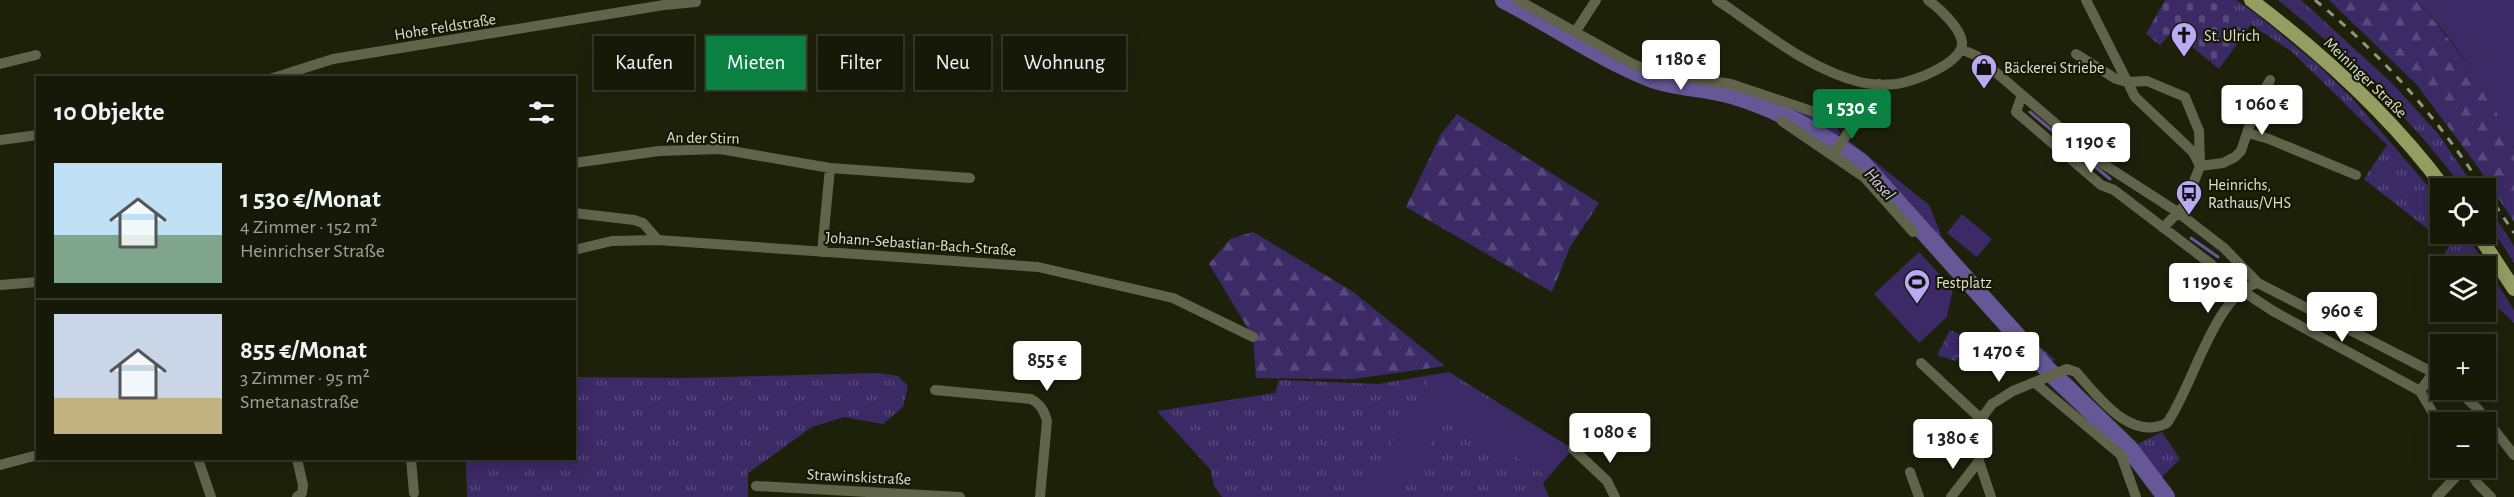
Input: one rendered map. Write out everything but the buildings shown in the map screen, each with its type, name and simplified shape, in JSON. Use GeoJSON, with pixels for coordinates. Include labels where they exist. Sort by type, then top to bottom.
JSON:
{"type":"FeatureCollection","features":[{"type":"Feature","properties":{"kind":"main road","name":"Meininger Straße"},"geometry":{"type":"LineString","coordinates":[[2251,0],[2304,40],[2367,97],[2417,151],[2437,178]]}},
{"type":"Feature","properties":{"kind":"main road"},"geometry":{"type":"LineString","coordinates":[[2485,244],[2514,289]]}},
{"type":"Feature","properties":{"kind":"street"},"geometry":{"type":"LineString","coordinates":[[1518,0],[1631,63],[1652,72],[1731,84],[1785,105],[1853,125]]}},
{"type":"Feature","properties":{"kind":"street"},"geometry":{"type":"LineString","coordinates":[[1576,31],[1596,0]]}},
{"type":"Feature","properties":{"kind":"street"},"geometry":{"type":"LineString","coordinates":[[1717,0],[1815,64],[1847,78],[1879,84],[1914,80],[1950,62],[1961,50],[1962,43],[1959,34],[1928,0]]}},
{"type":"Feature","properties":{"kind":"street"},"geometry":{"type":"LineString","coordinates":[[2086,0],[2135,97],[2193,152],[2200,166]]}},
{"type":"Feature","properties":{"kind":"street","name":"Hohe Feldstraße"},"geometry":{"type":"LineString","coordinates":[[279,76],[333,58],[664,5],[696,2]]}},
{"type":"Feature","properties":{"kind":"street"},"geometry":{"type":"LineString","coordinates":[[1961,50],[1977,56],[2022,95],[2069,146],[2100,185],[2114,190],[2223,277],[2238,262]]}},
{"type":"Feature","properties":{"kind":"street"},"geometry":{"type":"LineString","coordinates":[[2076,54],[2116,79],[2127,82],[2147,81],[2185,97],[2199,130],[2200,166],[2185,205],[2176,211],[2163,228]]}},
{"type":"Feature","properties":{"kind":"street"},"geometry":{"type":"LineString","coordinates":[[0,64],[36,55]]}},
{"type":"Feature","properties":{"kind":"street"},"geometry":{"type":"LineString","coordinates":[[2200,166],[2223,163],[2235,157],[2248,133],[2247,130],[2256,106],[2270,80]]}},
{"type":"Feature","properties":{"kind":"street"},"geometry":{"type":"LineString","coordinates":[[1833,155],[1877,93],[1879,84]]}},
{"type":"Feature","properties":{"kind":"street"},"geometry":{"type":"LineString","coordinates":[[2022,95],[2016,112],[2176,211],[2238,262],[2258,283],[2430,370]]}},
{"type":"Feature","properties":{"kind":"street"},"geometry":{"type":"LineString","coordinates":[[1782,121],[1864,177],[1912,232]]}},
{"type":"Feature","properties":{"kind":"street"},"geometry":{"type":"LineString","coordinates":[[2248,133],[2270,139],[2356,175]]}},
{"type":"Feature","properties":{"kind":"street"},"geometry":{"type":"LineString","coordinates":[[0,140],[36,135]]}},
{"type":"Feature","properties":{"kind":"street","name":"An der Stirn"},"geometry":{"type":"LineString","coordinates":[[576,163],[658,151],[720,149],[830,168],[970,178]]}},
{"type":"Feature","properties":{"kind":"street"},"geometry":{"type":"LineString","coordinates":[[822,252],[830,168]]}},
{"type":"Feature","properties":{"kind":"street"},"geometry":{"type":"LineString","coordinates":[[2114,190],[2122,178]]}},
{"type":"Feature","properties":{"kind":"street"},"geometry":{"type":"LineString","coordinates":[[576,213],[634,220],[643,223],[658,240]]}},
{"type":"Feature","properties":{"kind":"street","name":"Johann-Sebastian-Bach-Straße"},"geometry":{"type":"LineString","coordinates":[[576,250],[612,241],[658,240],[1038,267],[1173,298],[1254,337]]}},
{"type":"Feature","properties":{"kind":"street"},"geometry":{"type":"LineString","coordinates":[[0,285],[36,282]]}},
{"type":"Feature","properties":{"kind":"street"},"geometry":{"type":"LineString","coordinates":[[1991,497],[1978,461],[1981,419],[1992,404],[2063,370],[2076,372],[2126,422],[2144,429],[2157,428],[2167,423],[2174,413],[2201,354],[2241,290],[2258,283]]}},
{"type":"Feature","properties":{"kind":"street"},"geometry":{"type":"LineString","coordinates":[[2241,290],[2273,311],[2420,391],[2432,412]]}},
{"type":"Feature","properties":{"kind":"street"},"geometry":{"type":"LineString","coordinates":[[1921,363],[1981,419]]}},
{"type":"Feature","properties":{"kind":"street"},"geometry":{"type":"LineString","coordinates":[[2038,380],[2121,455],[2136,497]]}},
{"type":"Feature","properties":{"kind":"street"},"geometry":{"type":"LineString","coordinates":[[2420,391],[2430,381]]}},
{"type":"Feature","properties":{"kind":"street"},"geometry":{"type":"LineString","coordinates":[[935,390],[1031,399],[1037,403],[1044,411],[1047,421],[1040,497]]}},
{"type":"Feature","properties":{"kind":"street"},"geometry":{"type":"LineString","coordinates":[[2469,400],[2514,455]]}},
{"type":"Feature","properties":{"kind":"street"},"geometry":{"type":"LineString","coordinates":[[1574,449],[1607,481],[1615,497]]}},
{"type":"Feature","properties":{"kind":"street"},"geometry":{"type":"LineString","coordinates":[[0,465],[36,456]]}},
{"type":"Feature","properties":{"kind":"street"},"geometry":{"type":"LineString","coordinates":[[198,460],[211,497]]}},
{"type":"Feature","properties":{"kind":"street"},"geometry":{"type":"LineString","coordinates":[[297,460],[303,485],[302,494],[297,497]]}},
{"type":"Feature","properties":{"kind":"street"},"geometry":{"type":"LineString","coordinates":[[411,460],[414,493]]}},
{"type":"Feature","properties":{"kind":"street"},"geometry":{"type":"LineString","coordinates":[[1951,497],[1978,461]]}},
{"type":"Feature","properties":{"kind":"street"},"geometry":{"type":"LineString","coordinates":[[1910,472],[1919,497]]}},
{"type":"Feature","properties":{"kind":"street"},"geometry":{"type":"LineString","coordinates":[[2437,497],[2455,478]]}},
{"type":"Feature","properties":{"kind":"street"},"geometry":{"type":"LineString","coordinates":[[2474,478],[2491,497]]}},
{"type":"Feature","properties":{"kind":"street","name":"Strawinskistraße"},"geometry":{"type":"LineString","coordinates":[[756,486],[960,497]]}},
{"type":"Feature","properties":{"kind":"green space"},"geometry":{"type":"Polygon","coordinates":[[[2165,0],[2213,0],[2251,24],[2219,69],[2173,31],[2160,45],[2146,34],[2165,0]]]}},
{"type":"Feature","properties":{"kind":"green space"},"geometry":{"type":"Polygon","coordinates":[[[2214,0],[2236,0],[2256,14],[2317,64],[2353,99],[2430,188],[2430,231],[2364,179],[2387,145],[2291,51],[2214,0]]]}},
{"type":"Feature","properties":{"kind":"green space"},"geometry":{"type":"Polygon","coordinates":[[[2278,0],[2301,0],[2394,85],[2439,135],[2468,178],[2455,178],[2422,137],[2377,88],[2278,0]]]}},
{"type":"Feature","properties":{"kind":"green space"},"geometry":{"type":"Polygon","coordinates":[[[2329,0],[2416,0],[2427,12],[2472,71],[2509,133],[2514,148],[2514,222],[2496,195],[2496,178],[2485,178],[2417,85],[2329,0]]]}},
{"type":"Feature","properties":{"kind":"green space"},"geometry":{"type":"Polygon","coordinates":[[[2416,0],[2514,0],[2514,147],[2471,69],[2445,33],[2416,0]]]}},
{"type":"Feature","properties":{"kind":"green space"},"geometry":{"type":"Polygon","coordinates":[[[1781,104],[1834,122],[1840,133],[1838,137],[1781,104]]]}},
{"type":"Feature","properties":{"kind":"green space"},"geometry":{"type":"Polygon","coordinates":[[[1457,114],[1599,203],[1570,247],[1552,292],[1406,207],[1441,134],[1457,114]]]}},
{"type":"Feature","properties":{"kind":"green space"},"geometry":{"type":"Polygon","coordinates":[[[1848,140],[1929,205],[1942,237],[1979,284],[2006,316],[2055,360],[2034,369],[1877,187],[1877,183],[1841,153],[1848,140]]]}},
{"type":"Feature","properties":{"kind":"green space"},"geometry":{"type":"Polygon","coordinates":[[[1962,214],[1992,239],[1977,257],[1947,233],[1962,214]]]}},
{"type":"Feature","properties":{"kind":"green space"},"geometry":{"type":"Polygon","coordinates":[[[2496,218],[2514,246],[2514,263],[2496,234],[2496,218]]]}},
{"type":"Feature","properties":{"kind":"green space"},"geometry":{"type":"Polygon","coordinates":[[[1253,232],[1352,291],[1445,366],[1354,379],[1256,378],[1253,337],[1209,264],[1230,239],[1253,232]]]}},
{"type":"Feature","properties":{"kind":"green space"},"geometry":{"type":"Polygon","coordinates":[[[2446,244],[2472,244],[2480,256],[2443,256],[2449,246],[2446,244]]]}},
{"type":"Feature","properties":{"kind":"green space","name":"Festplatz"},"geometry":{"type":"Polygon","coordinates":[[[1919,252],[1953,289],[1947,317],[1919,343],[1874,294],[1919,252]]]}},
{"type":"Feature","properties":{"kind":"green space"},"geometry":{"type":"Polygon","coordinates":[[[2496,282],[2514,310],[2514,323],[2496,306],[2496,282]]]}},
{"type":"Feature","properties":{"kind":"green space"},"geometry":{"type":"Polygon","coordinates":[[[1950,330],[1962,335],[1972,350],[1955,361],[1937,355],[1950,330]]]}},
{"type":"Feature","properties":{"kind":"green space"},"geometry":{"type":"Polygon","coordinates":[[[1449,372],[1573,449],[1543,483],[1549,497],[1222,497],[1214,486],[1210,469],[1157,411],[1275,393],[1279,380],[1378,384],[1449,372]]]}},
{"type":"Feature","properties":{"kind":"green space"},"geometry":{"type":"Polygon","coordinates":[[[878,373],[898,376],[908,386],[903,407],[883,424],[844,417],[812,427],[748,473],[748,497],[467,497],[468,460],[576,460],[576,377],[683,378],[878,373]]]}},
{"type":"Feature","properties":{"kind":"green space"},"geometry":{"type":"Polygon","coordinates":[[[1430,376],[1452,378],[1573,449],[1547,476],[1449,417],[1393,497],[1356,497],[1422,397],[1430,376]]]}},
{"type":"Feature","properties":{"kind":"green space"},"geometry":{"type":"Polygon","coordinates":[[[2070,377],[2134,446],[2162,432],[2180,459],[2159,480],[2173,497],[2158,497],[2128,458],[2047,383],[2070,377]]]}},
{"type":"Feature","properties":{"kind":"waterway","name":"Hasel"},"geometry":{"type":"LineString","coordinates":[[1504,0],[1631,70],[1660,81],[1721,92],[1766,107],[1815,132],[1861,162],[2046,368],[2129,448],[2166,497]]}},
{"type":"Feature","properties":{"kind":"waterway"},"geometry":{"type":"LineString","coordinates":[[2030,112],[2110,179]]}},
{"type":"Feature","properties":{"kind":"waterway"},"geometry":{"type":"LineString","coordinates":[[2191,238],[2218,257]]}},
{"type":"Feature","properties":{"kind":"railway"},"geometry":{"type":"LineString","coordinates":[[2315,0],[2341,22],[2407,88],[2477,178]]}},
{"type":"Feature","properties":{"kind":"railway"},"geometry":{"type":"LineString","coordinates":[[2496,206],[2514,233]]}},
{"type":"Feature","properties":{"kind":"place","name":"St. Ulrich"},"geometry":{"type":"Point","coordinates":[2184,58]}},
{"type":"Feature","properties":{"kind":"place","name":"Bäckerei Striebe"},"geometry":{"type":"Point","coordinates":[1984,90]}},
{"type":"Feature","properties":{"kind":"place","name":"Heinrichs, Rathaus/VHS"},"geometry":{"type":"Point","coordinates":[2189,216]}},
{"type":"Feature","properties":{"kind":"place","name":"Festplatz"},"geometry":{"type":"Point","coordinates":[1917,305]}}]}
